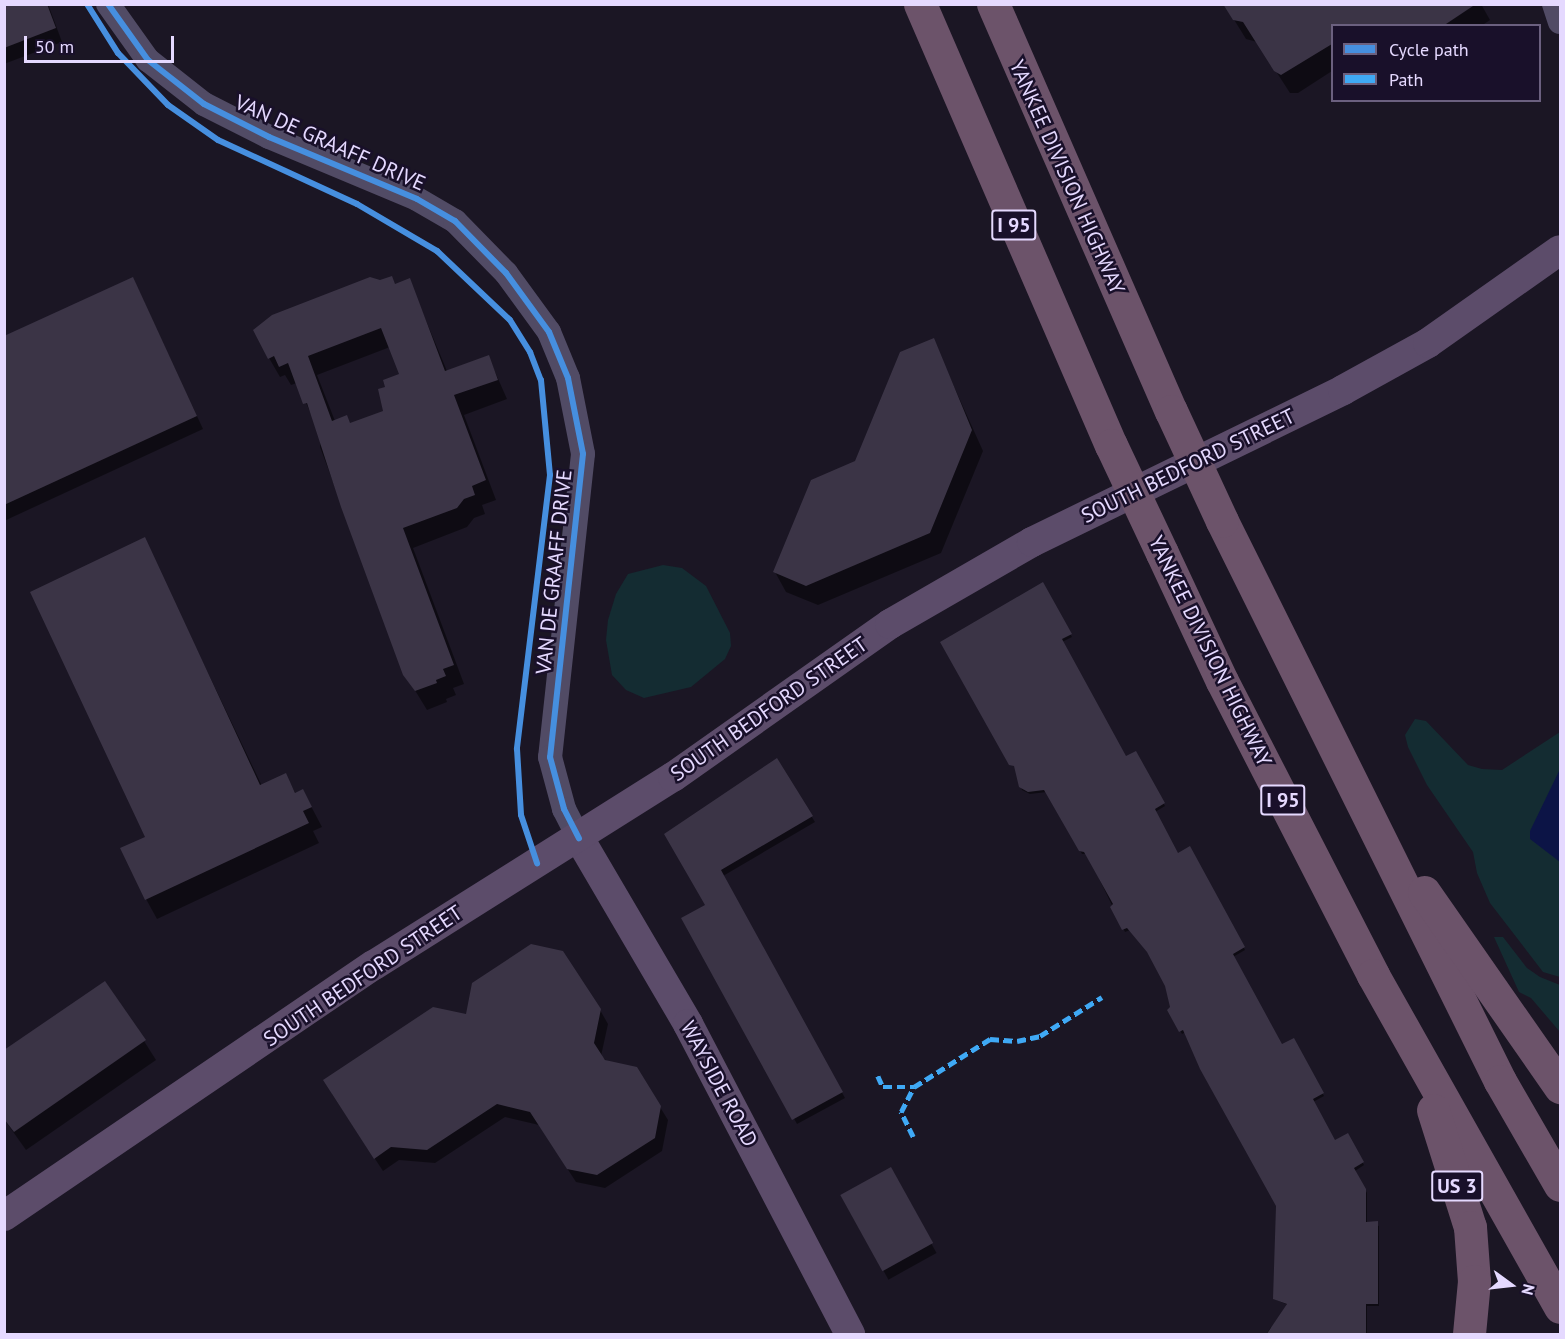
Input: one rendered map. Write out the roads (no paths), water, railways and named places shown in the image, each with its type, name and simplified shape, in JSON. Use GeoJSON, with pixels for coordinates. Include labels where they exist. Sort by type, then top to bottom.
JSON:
{"type":"FeatureCollection","features":[{"type":"Feature","properties":{"kind":"highway","name":"YANKEE DIVISION HIGHWAY"},"geometry":{"type":"LineString","coordinates":[[920,4],[1111,445],[1228,692],[1411,1043],[1560,1307]]}},
{"type":"Feature","properties":{"kind":"highway","name":"YANKEE DIVISION HIGHWAY"},"geometry":{"type":"LineString","coordinates":[[993,4],[1171,411],[1222,521],[1500,1082],[1560,1185]]}},
{"type":"Feature","properties":{"kind":"highway"},"geometry":{"type":"LineString","coordinates":[[1350,780],[1560,1087]]}},
{"type":"Feature","properties":{"kind":"highway","name":"US 3"},"geometry":{"type":"LineString","coordinates":[[1411,1043],[1470,1227],[1474,1281],[1469,1335]]}},
{"type":"Feature","properties":{"kind":"main road","name":"SOUTH BEDFORD STREET"},"geometry":{"type":"LineString","coordinates":[[4,1216],[374,965],[579,838],[926,602],[1032,542],[1382,368],[1476,313],[1560,250]]}},
{"type":"Feature","properties":{"kind":"main road","name":"WAYSIDE ROAD"},"geometry":{"type":"LineString","coordinates":[[579,838],[688,1024],[850,1335]]}},
{"type":"Feature","properties":{"kind":"street","name":"VAN DE GRAAFF DRIVE"},"geometry":{"type":"LineString","coordinates":[[108,4],[148,60],[204,104],[279,141],[417,199],[455,221],[506,273],[549,332],[568,378],[583,454],[550,757],[555,783],[579,838]]}},
{"type":"Feature","properties":{"kind":"street"},"geometry":{"type":"LineString","coordinates":[[1554,4],[1560,22]]}}]}
